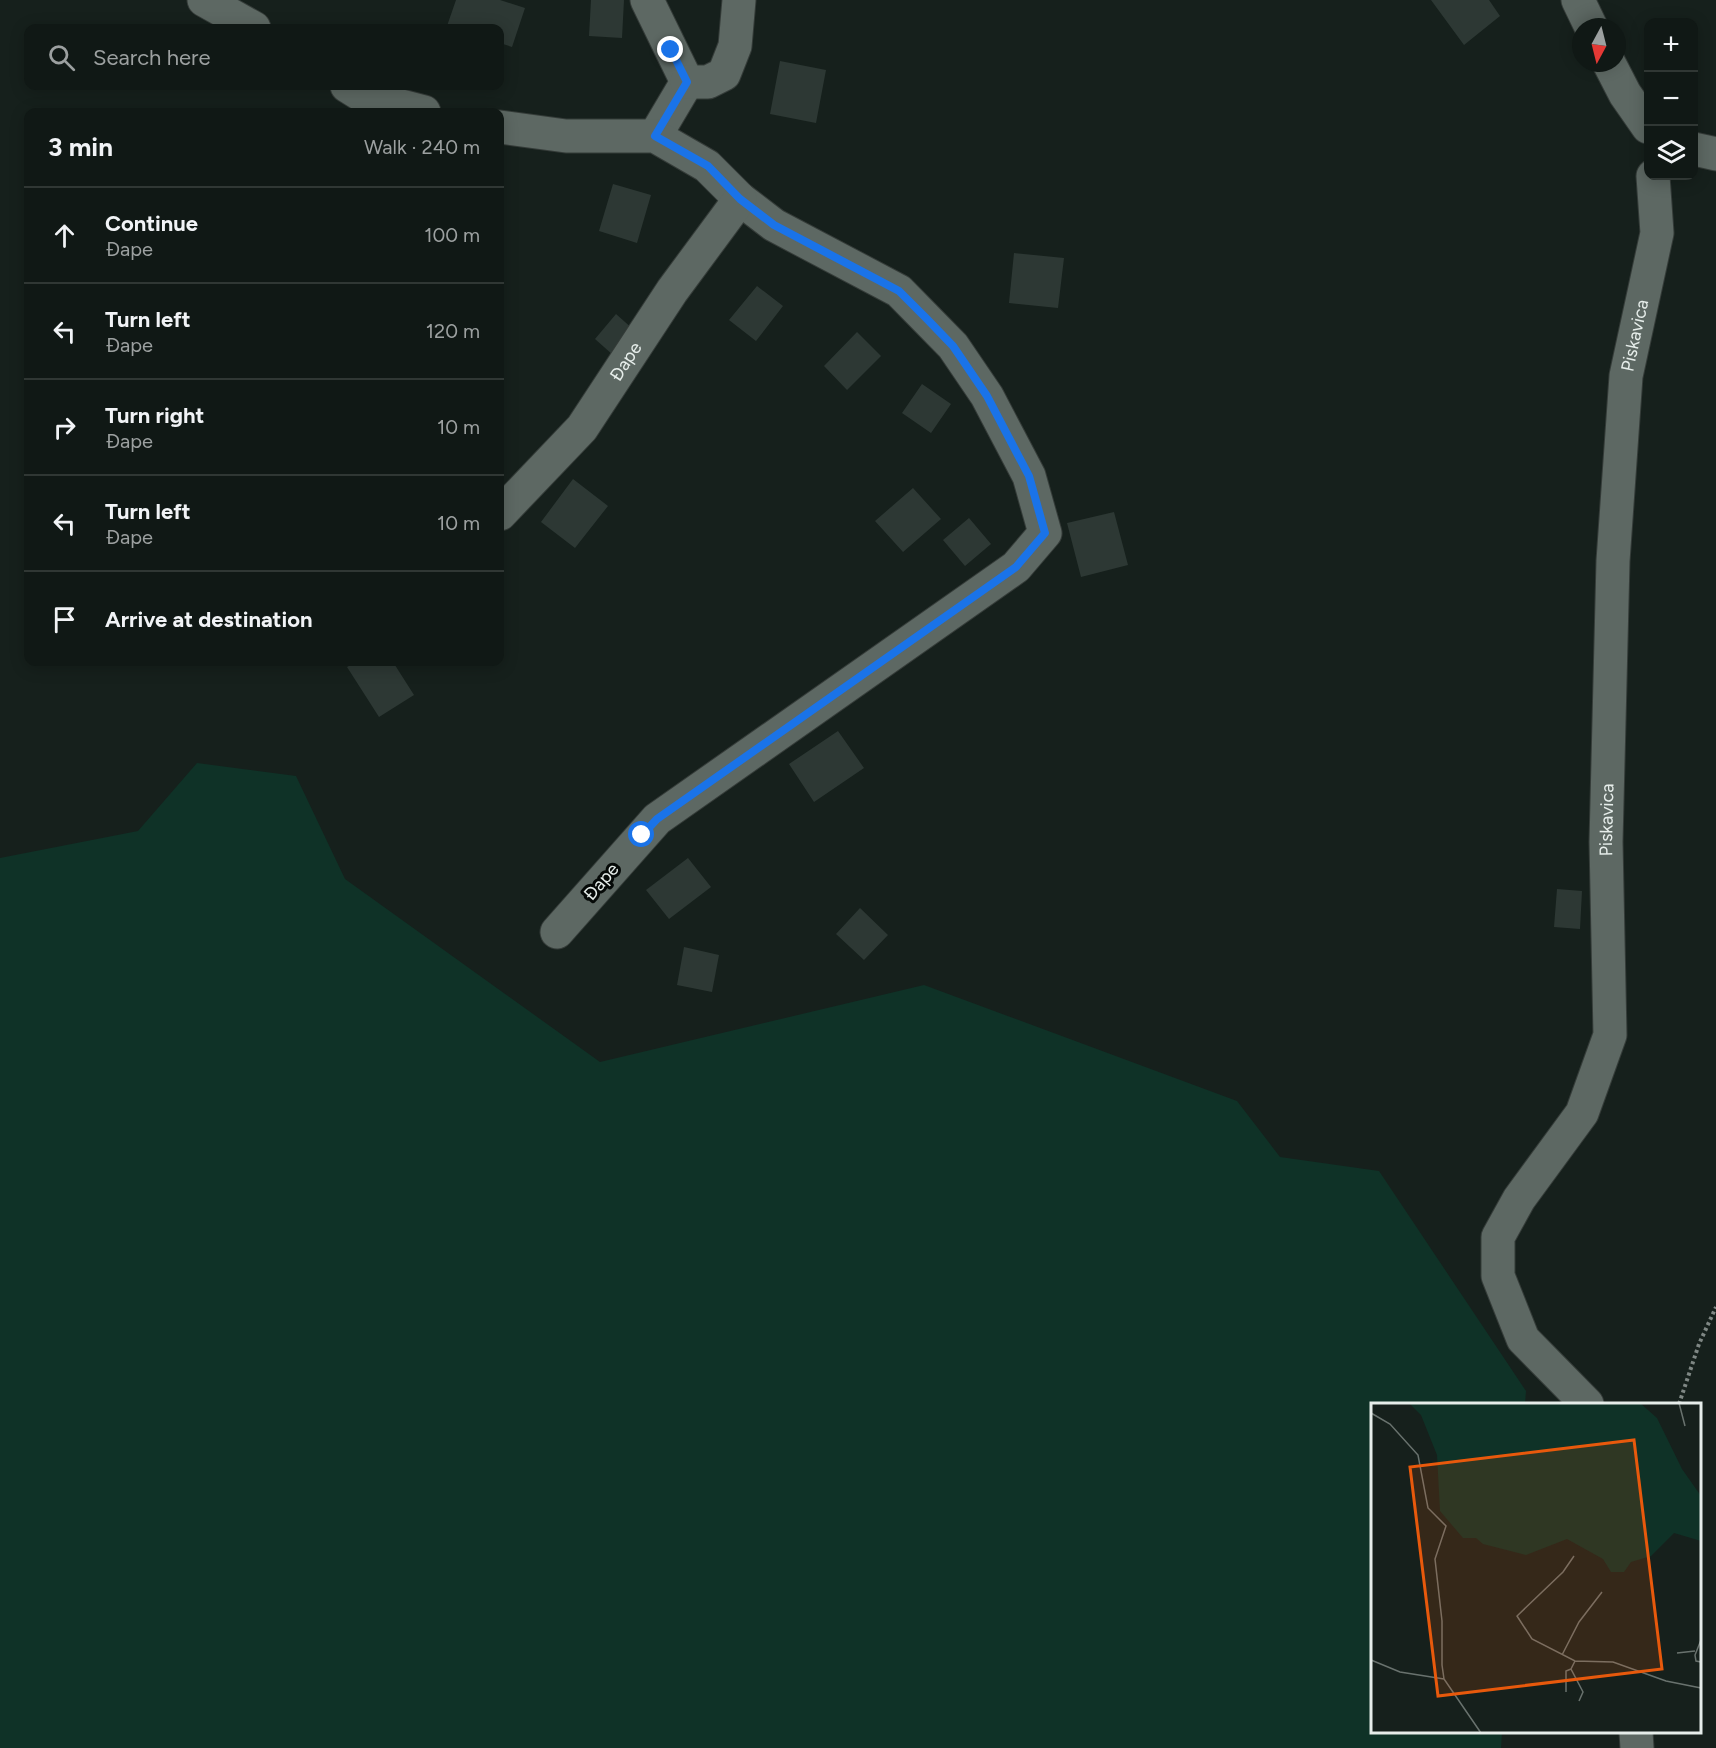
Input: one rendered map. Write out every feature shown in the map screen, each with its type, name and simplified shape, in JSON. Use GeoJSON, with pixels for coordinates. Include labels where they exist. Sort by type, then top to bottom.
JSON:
{"type":"FeatureCollection","features":[{"type":"Feature","properties":{"kind":"street"},"geometry":{"type":"LineString","coordinates":[[204,0],[247,24]]}},
{"type":"Feature","properties":{"kind":"street"},"geometry":{"type":"LineString","coordinates":[[647,0],[687,82]]}},
{"type":"Feature","properties":{"kind":"street"},"geometry":{"type":"LineString","coordinates":[[687,82],[708,82],[724,74],[735,46],[739,0]]}},
{"type":"Feature","properties":{"kind":"street"},"geometry":{"type":"LineString","coordinates":[[1578,0],[1587,18]]}},
{"type":"Feature","properties":{"kind":"street"},"geometry":{"type":"LineString","coordinates":[[1614,72],[1625,94],[1647,126]]}},
{"type":"Feature","properties":{"kind":"street"},"geometry":{"type":"LineString","coordinates":[[655,136],[687,82]]}},
{"type":"Feature","properties":{"kind":"street"},"geometry":{"type":"LineString","coordinates":[[353,90],[363,96],[409,108]]}},
{"type":"Feature","properties":{"kind":"street","name":"Đape"},"geometry":{"type":"LineString","coordinates":[[504,128],[566,136],[655,136],[708,166],[740,199],[774,225],[899,291],[953,346],[987,396],[1029,476],[1045,533],[1016,567],[657,819],[557,932]]}},
{"type":"Feature","properties":{"kind":"street"},"geometry":{"type":"LineString","coordinates":[[1698,149],[1716,154]]}},
{"type":"Feature","properties":{"kind":"street","name":"Piskavica"},"geometry":{"type":"LineString","coordinates":[[1586,1403],[1524,1339],[1498,1276],[1498,1237],[1519,1199],[1582,1113],[1610,1035],[1606,842],[1613,561],[1626,376],[1657,232],[1653,180]]}},
{"type":"Feature","properties":{"kind":"street","name":"Đape"},"geometry":{"type":"LineString","coordinates":[[504,510],[582,428],[672,291],[740,199]]}},
{"type":"Feature","properties":{"kind":"street"},"geometry":{"type":"LineString","coordinates":[[1635,1733],[1637,1748]]}},
{"type":"Feature","properties":{"kind":"path"},"geometry":{"type":"LineString","coordinates":[[1679,1403],[1699,1344],[1716,1307]]}},
{"type":"Feature","properties":{"kind":"green space"},"geometry":{"type":"Polygon","coordinates":[[[197,763],[296,776],[345,879],[600,1062],[924,985],[1237,1101],[1280,1157],[1379,1171],[1526,1391],[1525,1403],[1371,1403],[1371,1733],[1502,1733],[1501,1748],[0,1748],[0,858],[138,831],[197,763]]]}},
{"type":"Feature","properties":{"kind":"building"},"geometry":{"type":"Polygon","coordinates":[[[456,0],[500,0],[525,8],[512,47],[504,44],[504,24],[448,24],[456,0]]]}},
{"type":"Feature","properties":{"kind":"building"},"geometry":{"type":"Polygon","coordinates":[[[591,0],[624,0],[622,38],[589,36],[591,0]]]}},
{"type":"Feature","properties":{"kind":"building"},"geometry":{"type":"Polygon","coordinates":[[[1431,0],[1489,0],[1500,16],[1464,45],[1431,0]]]}},
{"type":"Feature","properties":{"kind":"building"},"geometry":{"type":"Polygon","coordinates":[[[780,61],[826,70],[816,123],[770,114],[780,61]]]}},
{"type":"Feature","properties":{"kind":"building"},"geometry":{"type":"Polygon","coordinates":[[[613,184],[651,195],[637,243],[599,231],[613,184]]]}},
{"type":"Feature","properties":{"kind":"building"},"geometry":{"type":"Polygon","coordinates":[[[1014,253],[1064,258],[1058,308],[1009,303],[1014,253]]]}},
{"type":"Feature","properties":{"kind":"building"},"geometry":{"type":"Polygon","coordinates":[[[757,286],[783,306],[756,341],[729,320],[757,286]]]}},
{"type":"Feature","properties":{"kind":"building"},"geometry":{"type":"Polygon","coordinates":[[[616,314],[634,330],[613,355],[595,339],[616,314]]]}},
{"type":"Feature","properties":{"kind":"building"},"geometry":{"type":"Polygon","coordinates":[[[857,332],[881,356],[847,390],[824,366],[857,332]]]}},
{"type":"Feature","properties":{"kind":"building"},"geometry":{"type":"Polygon","coordinates":[[[922,384],[951,404],[931,433],[902,413],[922,384]]]}},
{"type":"Feature","properties":{"kind":"building"},"geometry":{"type":"Polygon","coordinates":[[[573,479],[608,506],[575,548],[541,522],[573,479]]]}},
{"type":"Feature","properties":{"kind":"building"},"geometry":{"type":"Polygon","coordinates":[[[913,488],[941,519],[903,552],[875,521],[913,488]]]}},
{"type":"Feature","properties":{"kind":"building"},"geometry":{"type":"Polygon","coordinates":[[[1114,512],[1128,565],[1081,577],[1067,523],[1114,512]]]}},
{"type":"Feature","properties":{"kind":"building"},"geometry":{"type":"Polygon","coordinates":[[[969,518],[991,544],[965,566],[943,540],[969,518]]]}},
{"type":"Feature","properties":{"kind":"building"},"geometry":{"type":"Polygon","coordinates":[[[396,666],[414,695],[379,717],[347,667],[396,666]]]}},
{"type":"Feature","properties":{"kind":"building"},"geometry":{"type":"Polygon","coordinates":[[[838,731],[864,768],[814,802],[789,764],[838,731]]]}},
{"type":"Feature","properties":{"kind":"building"},"geometry":{"type":"Polygon","coordinates":[[[688,858],[711,887],[669,919],[646,890],[688,858]]]}},
{"type":"Feature","properties":{"kind":"building"},"geometry":{"type":"Polygon","coordinates":[[[1557,889],[1582,891],[1580,929],[1554,927],[1557,889]]]}},
{"type":"Feature","properties":{"kind":"building"},"geometry":{"type":"Polygon","coordinates":[[[860,908],[888,935],[864,960],[836,934],[860,908]]]}},
{"type":"Feature","properties":{"kind":"building"},"geometry":{"type":"Polygon","coordinates":[[[684,947],[719,955],[712,992],[677,985],[684,947]]]}},
{"type":"Feature","properties":{"kind":"route"},"geometry":{"type":"LineString","coordinates":[[642,835],[657,819],[1016,567],[1045,533],[1029,476],[987,396],[953,346],[926,318],[899,291],[774,225],[740,199],[708,166],[655,136],[687,82],[671,50]]}}]}
